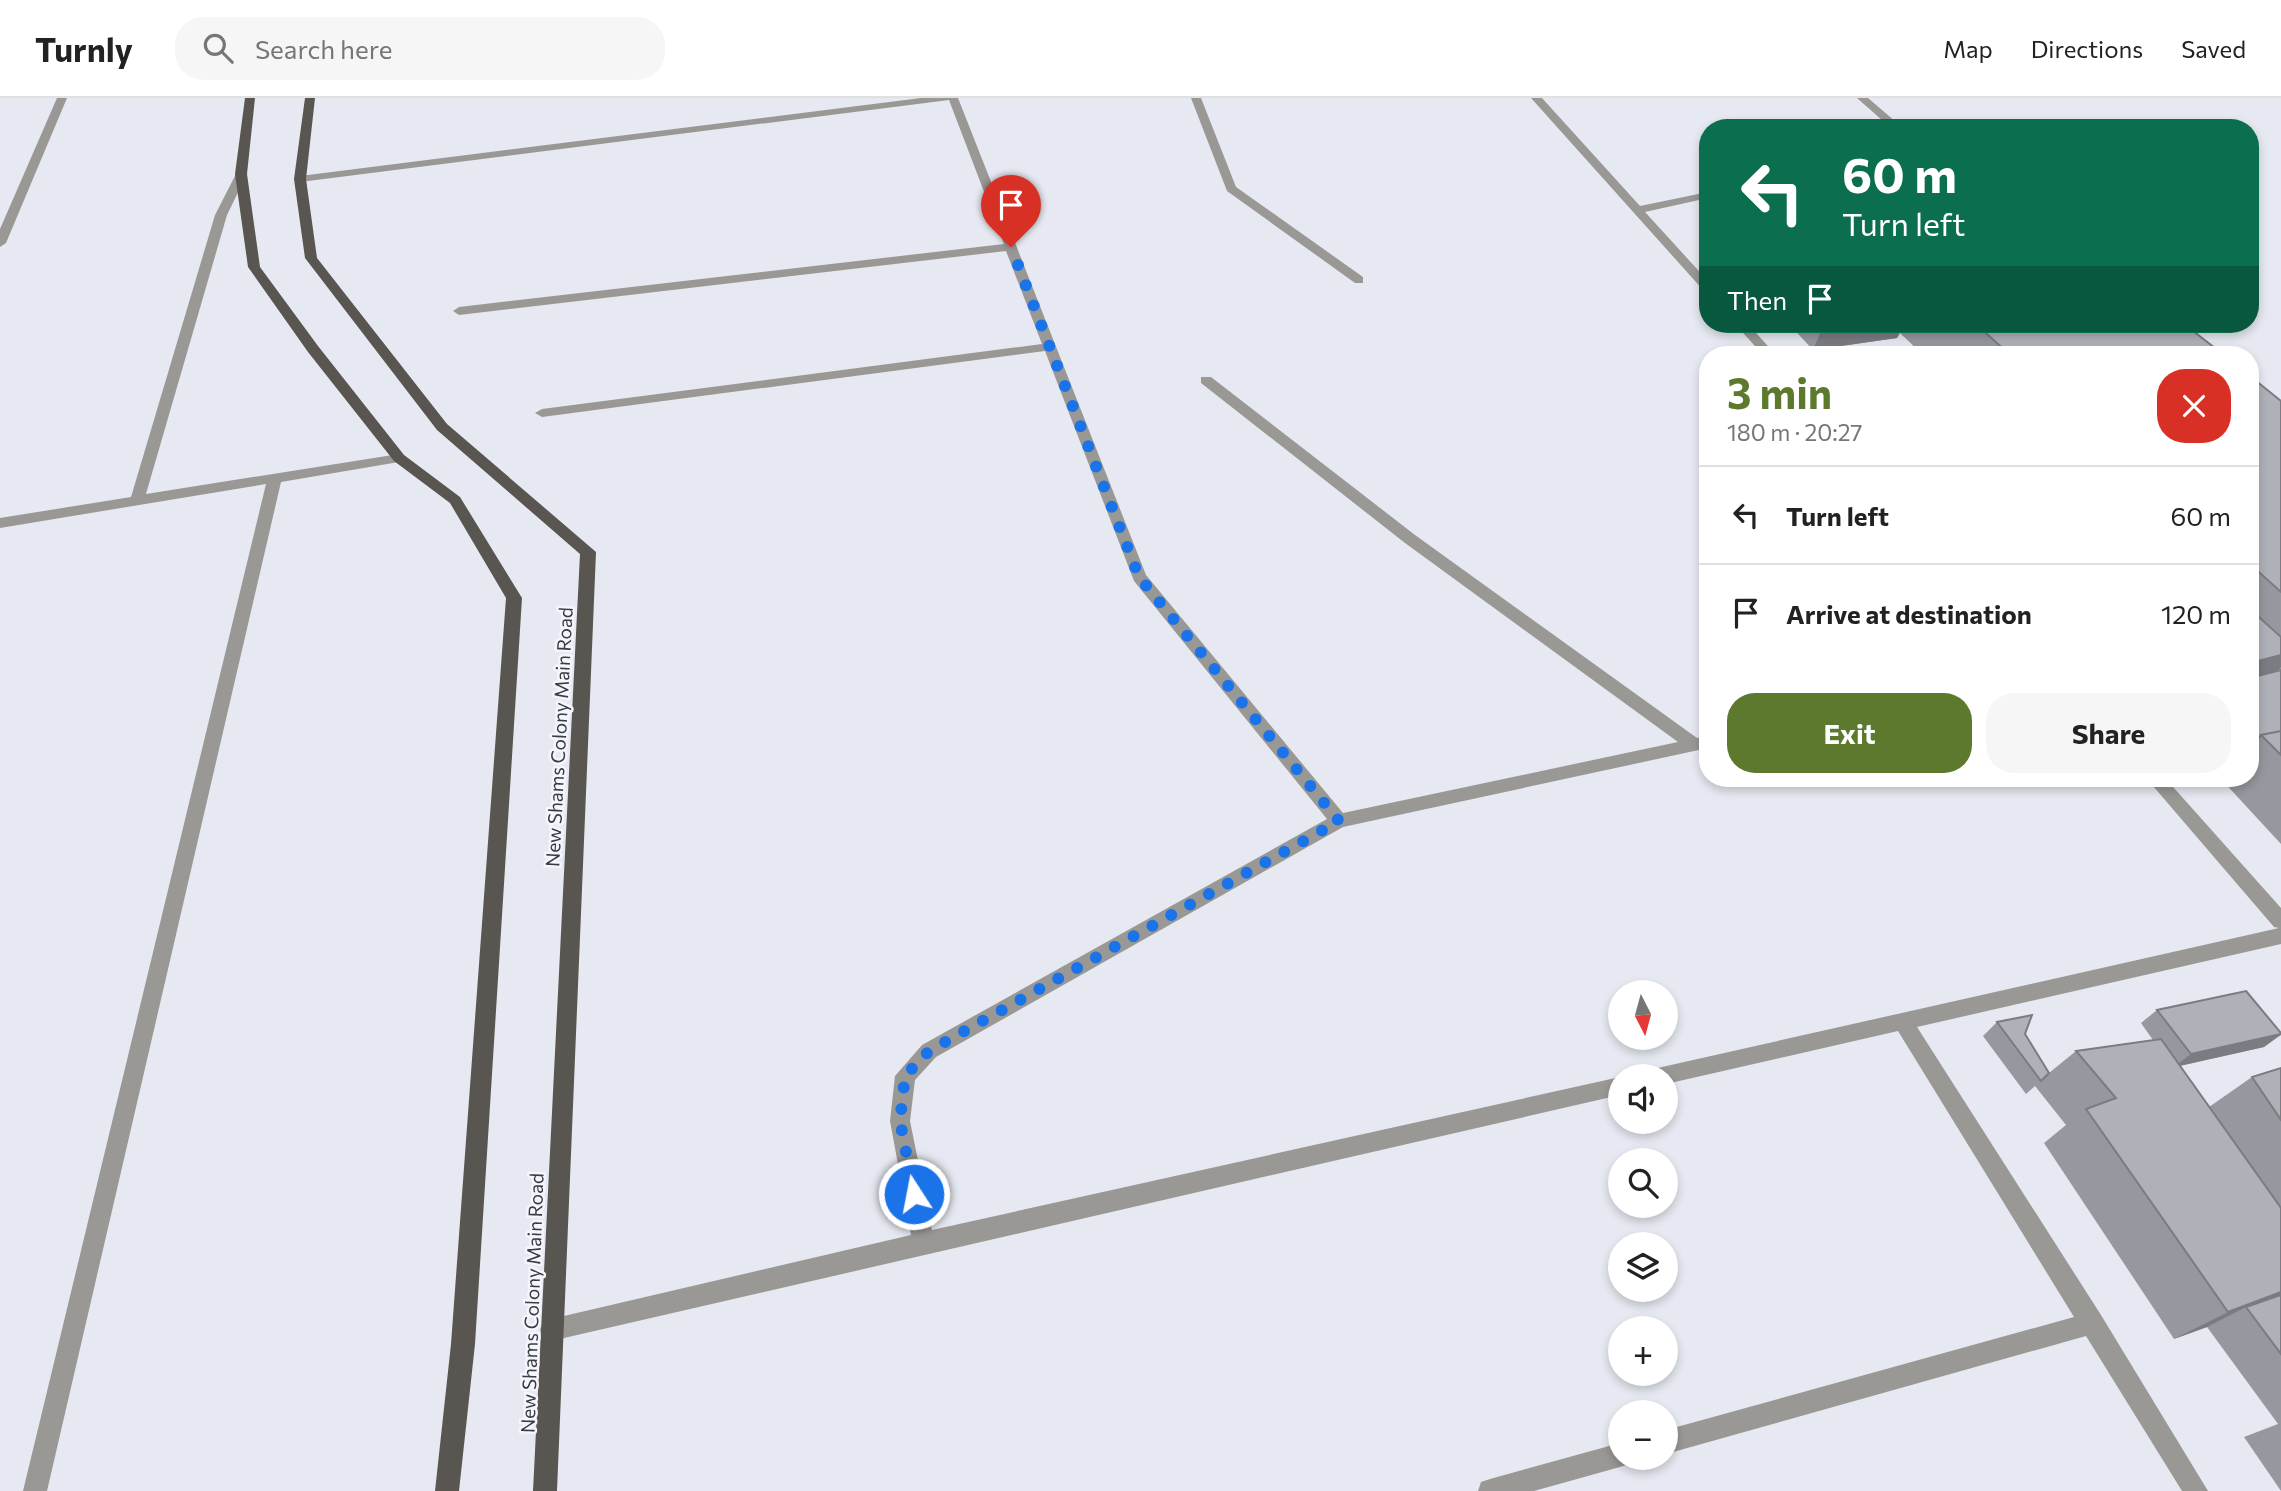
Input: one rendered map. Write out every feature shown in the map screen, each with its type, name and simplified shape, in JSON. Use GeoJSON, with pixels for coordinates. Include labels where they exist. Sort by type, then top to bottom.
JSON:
{"type":"FeatureCollection","features":[{"type":"Feature","properties":{"kind":"main road"},"geometry":{"type":"LineString","coordinates":[[250,98],[242,174],[254,267],[313,349],[399,458],[455,500],[514,598],[464,1330],[447,1491]]}},
{"type":"Feature","properties":{"kind":"main road","name":"New Shams Colony Main Road"},"geometry":{"type":"LineString","coordinates":[[310,98],[300,178],[311,258],[442,427],[589,552],[545,1491]]}},
{"type":"Feature","properties":{"kind":"street"},"geometry":{"type":"LineString","coordinates":[[0,243],[62,98]]}},
{"type":"Feature","properties":{"kind":"street"},"geometry":{"type":"LineString","coordinates":[[300,178],[946,98]]}},
{"type":"Feature","properties":{"kind":"street"},"geometry":{"type":"LineString","coordinates":[[953,98],[1139,577],[1339,821]]}},
{"type":"Feature","properties":{"kind":"street"},"geometry":{"type":"LineString","coordinates":[[1196,98],[1231,189],[1359,280]]}},
{"type":"Feature","properties":{"kind":"street"},"geometry":{"type":"LineString","coordinates":[[1536,98],[1699,278]]}},
{"type":"Feature","properties":{"kind":"street"},"geometry":{"type":"LineString","coordinates":[[1862,98],[1887,119]]}},
{"type":"Feature","properties":{"kind":"street"},"geometry":{"type":"LineString","coordinates":[[138,500],[221,215],[242,174]]}},
{"type":"Feature","properties":{"kind":"street"},"geometry":{"type":"LineString","coordinates":[[1636,211],[1699,197]]}},
{"type":"Feature","properties":{"kind":"street"},"geometry":{"type":"LineString","coordinates":[[459,311],[1011,247]]}},
{"type":"Feature","properties":{"kind":"street"},"geometry":{"type":"LineString","coordinates":[[1749,333],[1762,346]]}},
{"type":"Feature","properties":{"kind":"street"},"geometry":{"type":"LineString","coordinates":[[542,413],[1049,347]]}},
{"type":"Feature","properties":{"kind":"street"},"geometry":{"type":"LineString","coordinates":[[1206,380],[1409,539],[1699,741]]}},
{"type":"Feature","properties":{"kind":"street"},"geometry":{"type":"LineString","coordinates":[[1,524],[399,458]]}},
{"type":"Feature","properties":{"kind":"street"},"geometry":{"type":"LineString","coordinates":[[35,1491],[275,478]]}},
{"type":"Feature","properties":{"kind":"street"},"geometry":{"type":"LineString","coordinates":[[924,1242],[900,1121],[905,1076],[929,1051],[1339,821],[1699,744]]}},
{"type":"Feature","properties":{"kind":"street"},"geometry":{"type":"LineString","coordinates":[[2163,787],[2281,921]]}},
{"type":"Feature","properties":{"kind":"street"},"geometry":{"type":"LineString","coordinates":[[1678,1072],[2281,936]]}},
{"type":"Feature","properties":{"kind":"street"},"geometry":{"type":"LineString","coordinates":[[1903,1022],[2196,1491]]}},
{"type":"Feature","properties":{"kind":"street"},"geometry":{"type":"LineString","coordinates":[[551,1331],[924,1242],[1608,1089]]}},
{"type":"Feature","properties":{"kind":"street"},"geometry":{"type":"LineString","coordinates":[[1678,1439],[2093,1323]]}},
{"type":"Feature","properties":{"kind":"street"},"geometry":{"type":"LineString","coordinates":[[1490,1491],[1608,1458]]}},
{"type":"Feature","properties":{"kind":"building"},"geometry":{"type":"Polygon","coordinates":[[[1986,333],[2196,333],[2212,346],[2000,346],[1986,333]]]}},
{"type":"Feature","properties":{"kind":"building"},"geometry":{"type":"Polygon","coordinates":[[[2259,383],[2281,401],[2281,592],[2259,572],[2259,383]]]}},
{"type":"Feature","properties":{"kind":"building"},"geometry":{"type":"Polygon","coordinates":[[[2259,617],[2281,637],[2281,655],[2259,661],[2259,617]]]}},
{"type":"Feature","properties":{"kind":"building"},"geometry":{"type":"Polygon","coordinates":[[[2281,670],[2281,731],[2259,738],[2259,676],[2281,670]]]}},
{"type":"Feature","properties":{"kind":"building"},"geometry":{"type":"Polygon","coordinates":[[[2281,731],[2281,755],[2261,735],[2281,731]]]}},
{"type":"Feature","properties":{"kind":"building"},"geometry":{"type":"Polygon","coordinates":[[[2246,991],[2281,1034],[2191,1054],[2157,1010],[2246,991]]]}},
{"type":"Feature","properties":{"kind":"building"},"geometry":{"type":"Polygon","coordinates":[[[2032,1015],[2025,1034],[2049,1073],[2041,1081],[1997,1022],[2032,1015]]]}},
{"type":"Feature","properties":{"kind":"building"},"geometry":{"type":"Polygon","coordinates":[[[2161,1039],[2281,1208],[2281,1292],[2228,1312],[2086,1109],[2116,1098],[2076,1051],[2161,1039]]]}},
{"type":"Feature","properties":{"kind":"building"},"geometry":{"type":"Polygon","coordinates":[[[2281,1068],[2281,1120],[2252,1077],[2281,1068]]]}},
{"type":"Feature","properties":{"kind":"building"},"geometry":{"type":"Polygon","coordinates":[[[2281,1295],[2281,1354],[2246,1307],[2281,1295]]]}},
{"type":"Feature","properties":{"kind":"route"},"geometry":{"type":"LineString","coordinates":[[914,1194],[900,1121],[905,1076],[929,1051],[1339,821],[1139,577],[1011,247]]}}]}
